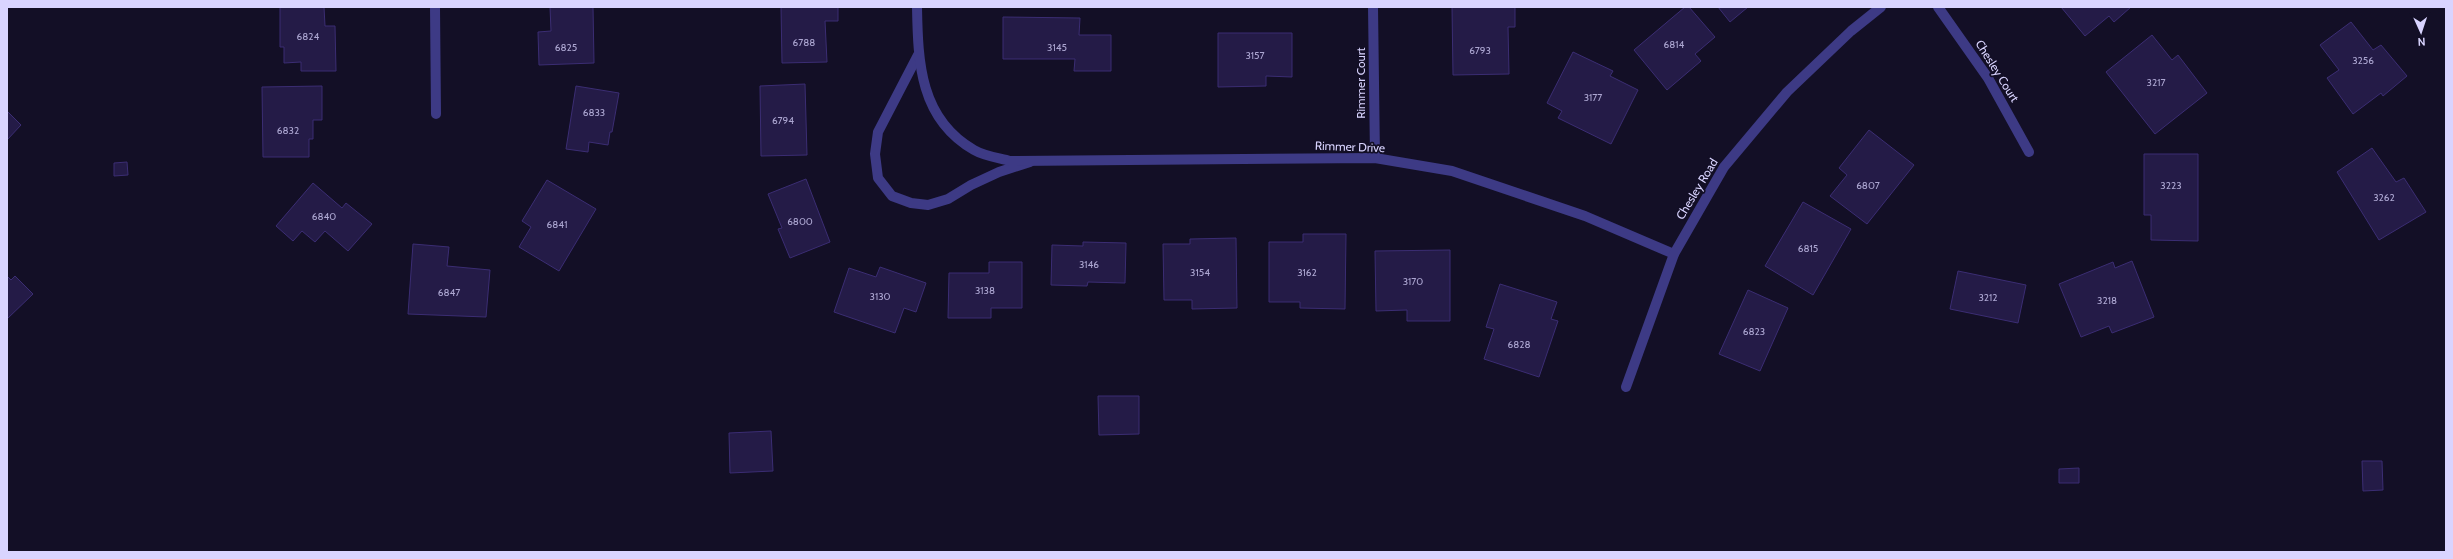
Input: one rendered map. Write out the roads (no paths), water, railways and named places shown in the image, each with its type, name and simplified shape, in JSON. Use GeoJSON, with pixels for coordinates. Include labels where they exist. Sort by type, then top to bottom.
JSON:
{"type":"FeatureCollection","features":[{"type":"Feature","properties":{"kind":"street"},"geometry":{"type":"LineString","coordinates":[[435,7],[436,114]]}},
{"type":"Feature","properties":{"kind":"street","name":"Rimmer Drive"},"geometry":{"type":"LineString","coordinates":[[916,7],[918,55],[926,94],[946,128],[975,151],[1010,161],[1374,158],[1452,171],[1585,216],[1674,254]]}},
{"type":"Feature","properties":{"kind":"street","name":"Rimmer Court"},"geometry":{"type":"LineString","coordinates":[[1373,7],[1374,158]]}},
{"type":"Feature","properties":{"kind":"street","name":"Chesley Road"},"geometry":{"type":"LineString","coordinates":[[1626,387],[1674,254],[1724,167],[1787,92],[1851,31],[1881,7]]}},
{"type":"Feature","properties":{"kind":"street","name":"Chesley Court"},"geometry":{"type":"LineString","coordinates":[[1938,7],[1988,78],[2029,152]]}},
{"type":"Feature","properties":{"kind":"street"},"geometry":{"type":"LineString","coordinates":[[918,55],[878,132],[875,154],[878,178],[892,196],[911,203],[928,205],[948,199],[971,185],[999,172],[1034,161]]}}]}
